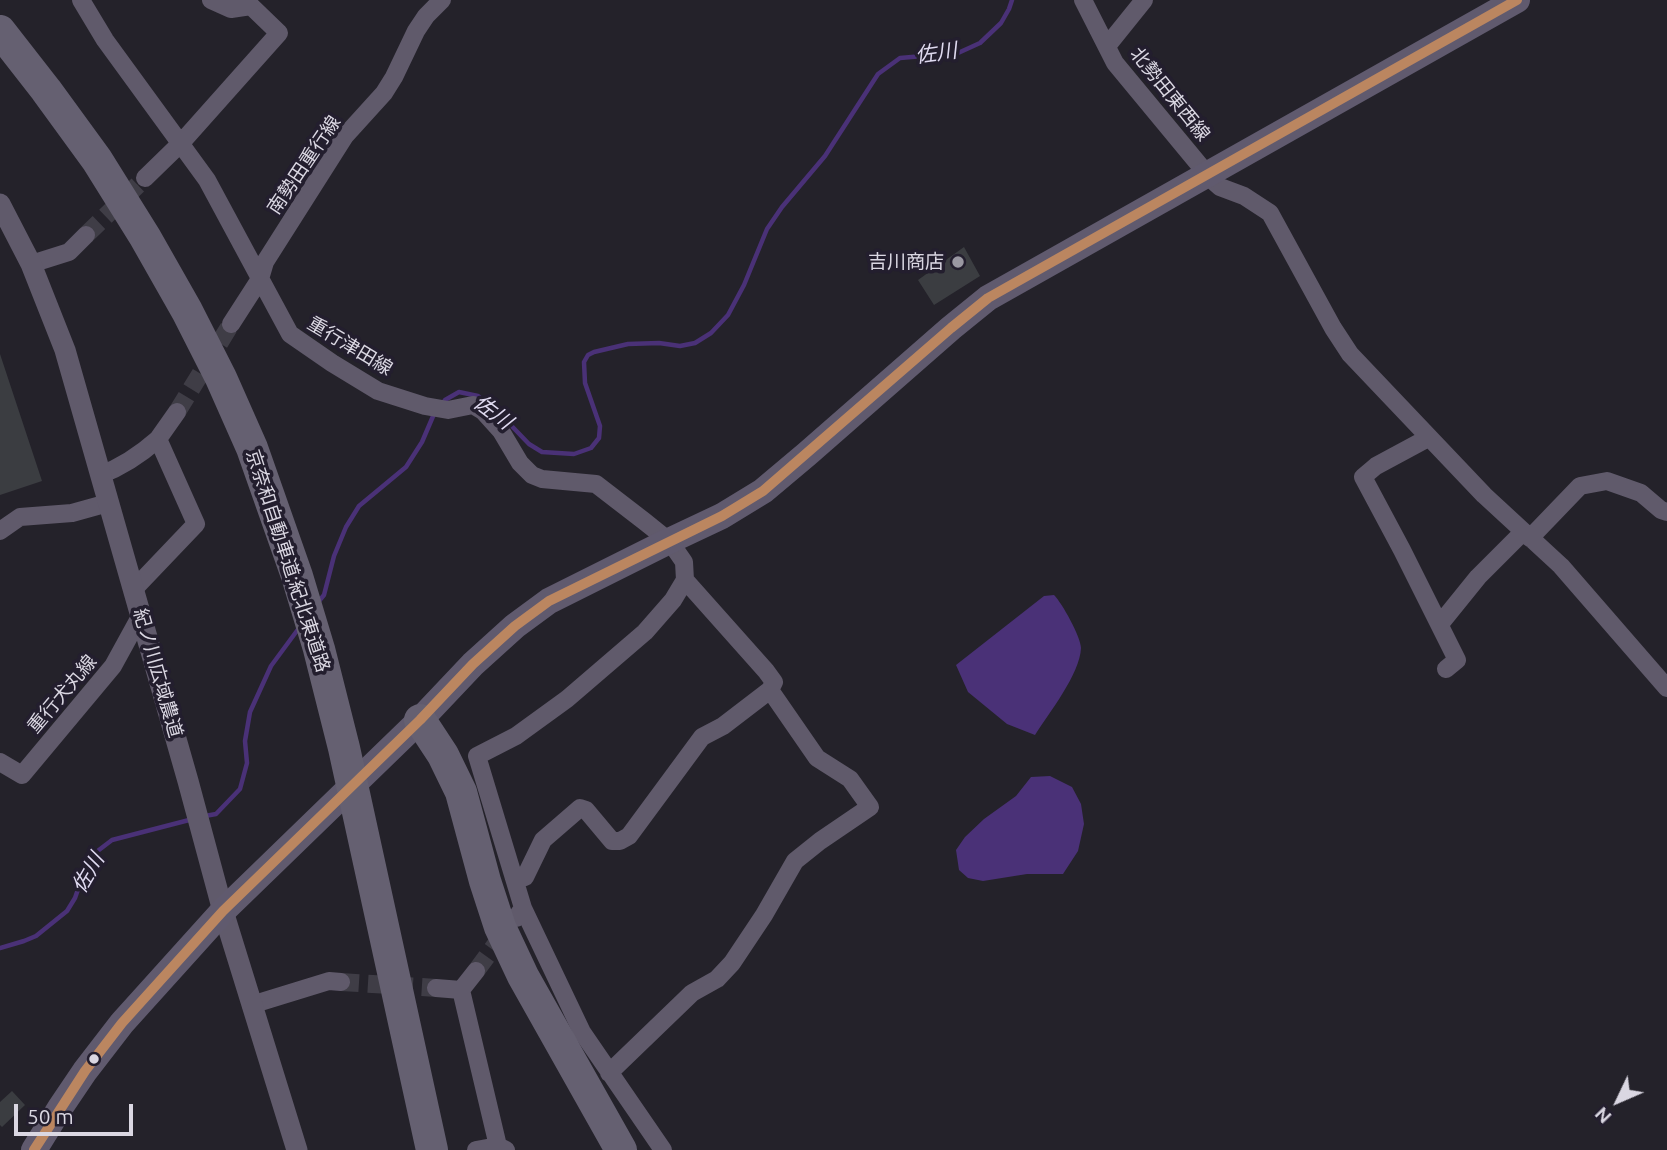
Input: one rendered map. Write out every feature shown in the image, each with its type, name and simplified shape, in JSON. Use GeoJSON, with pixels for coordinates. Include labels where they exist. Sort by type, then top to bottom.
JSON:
{"type":"FeatureCollection","features":[{"type":"Feature","properties":{"kind":"highway","name":"京奈和自動車道;紀北東道路"},"geometry":{"type":"LineString","coordinates":[[0,31],[97,160],[145,237],[221,378],[252,448],[297,576],[319,649],[344,748],[432,1150]]}},
{"type":"Feature","properties":{"kind":"highway"},"geometry":{"type":"LineString","coordinates":[[421,720],[466,894],[483,941],[504,986],[597,1150]]}},
{"type":"Feature","properties":{"kind":"highway"},"geometry":{"type":"LineString","coordinates":[[421,720],[443,755],[461,792],[500,927],[523,976],[621,1150]]}},
{"type":"Feature","properties":{"kind":"highway"},"geometry":{"type":"LineString","coordinates":[[370,868],[381,956],[413,1112],[418,1150]]}},
{"type":"Feature","properties":{"kind":"highway"},"geometry":{"type":"LineString","coordinates":[[408,1038],[441,1150]]}},
{"type":"Feature","properties":{"kind":"main road"},"geometry":{"type":"LineString","coordinates":[[34,1150],[85,1071],[122,1023],[223,911],[421,720],[473,664],[515,626],[548,601],[722,516],[763,491],[988,298],[1517,0]]}},
{"type":"Feature","properties":{"kind":"street"},"geometry":{"type":"LineString","coordinates":[[80,0],[105,40],[207,180],[260,279]]}},
{"type":"Feature","properties":{"kind":"street"},"geometry":{"type":"LineString","coordinates":[[145,178],[181,143],[279,33],[251,6],[231,9],[211,0]]}},
{"type":"Feature","properties":{"kind":"street","name":"南勢田重行線"},"geometry":{"type":"LineString","coordinates":[[231,324],[260,279],[265,262],[345,136],[384,93],[416,31],[442,0]]}},
{"type":"Feature","properties":{"kind":"street","name":"北勢田東西線"},"geometry":{"type":"LineString","coordinates":[[1083,0],[1115,63],[1208,175],[1220,187],[1244,196],[1270,213],[1350,354],[1484,495],[1561,566],[1667,688]]}},
{"type":"Feature","properties":{"kind":"street"},"geometry":{"type":"LineString","coordinates":[[1107,46],[1143,0]]}},
{"type":"Feature","properties":{"kind":"street","name":"紀ノ川広域農道"},"geometry":{"type":"LineString","coordinates":[[0,204],[31,264],[65,350],[223,911],[297,1150]]}},
{"type":"Feature","properties":{"kind":"street"},"geometry":{"type":"LineString","coordinates":[[31,264],[69,252],[86,235]]}},
{"type":"Feature","properties":{"kind":"street","name":"重行津田線"},"geometry":{"type":"LineString","coordinates":[[260,279],[290,334],[332,363],[378,391],[425,406],[448,410],[473,405],[501,432],[520,463],[532,475],[542,479],[596,484],[668,541]]}},
{"type":"Feature","properties":{"kind":"street"},"geometry":{"type":"LineString","coordinates":[[100,475],[115,470],[159,439],[177,412]]}},
{"type":"Feature","properties":{"kind":"street"},"geometry":{"type":"LineString","coordinates":[[1428,438],[1376,466],[1363,477],[1457,660],[1446,668]]}},
{"type":"Feature","properties":{"kind":"street"},"geometry":{"type":"LineString","coordinates":[[134,589],[196,524],[159,439]]}},
{"type":"Feature","properties":{"kind":"street"},"geometry":{"type":"LineString","coordinates":[[1440,624],[1478,577],[1580,486],[1607,481],[1641,493],[1667,512]]}},
{"type":"Feature","properties":{"kind":"street"},"geometry":{"type":"LineString","coordinates":[[0,531],[20,517],[72,513],[108,503]]}},
{"type":"Feature","properties":{"kind":"street"},"geometry":{"type":"LineString","coordinates":[[663,1150],[582,1032],[519,913],[515,881],[477,756],[516,736],[567,698],[645,632],[673,600],[685,580],[684,562],[668,541]]}},
{"type":"Feature","properties":{"kind":"street"},"geometry":{"type":"LineString","coordinates":[[515,881],[525,877],[543,840],[580,808],[586,810],[612,841],[620,841],[629,836],[702,737],[723,726],[770,690],[774,682],[766,671],[685,580]]}},
{"type":"Feature","properties":{"kind":"street","name":"重行犬丸線"},"geometry":{"type":"LineString","coordinates":[[0,762],[22,775],[113,666],[141,615]]}},
{"type":"Feature","properties":{"kind":"street"},"geometry":{"type":"LineString","coordinates":[[609,1073],[692,993],[717,979],[732,963],[796,861],[870,807],[850,779],[817,758],[770,690]]}},
{"type":"Feature","properties":{"kind":"street"},"geometry":{"type":"LineString","coordinates":[[461,990],[476,971]]}},
{"type":"Feature","properties":{"kind":"street"},"geometry":{"type":"LineString","coordinates":[[251,1005],[329,981],[341,982]]}},
{"type":"Feature","properties":{"kind":"street"},"geometry":{"type":"LineString","coordinates":[[436,988],[461,990]]}},
{"type":"Feature","properties":{"kind":"street"},"geometry":{"type":"LineString","coordinates":[[461,990],[502,1148],[476,1150]]}},
{"type":"Feature","properties":{"kind":"shaded area"},"geometry":{"type":"Polygon","coordinates":[[[1054,595],[1070,620],[1081,648],[1070,681],[1035,735],[1007,724],[968,692],[956,665],[1044,596],[1054,595]]]}},
{"type":"Feature","properties":{"kind":"shaded area"},"geometry":{"type":"Polygon","coordinates":[[[1050,776],[1072,787],[1081,804],[1084,824],[1078,851],[1063,874],[1027,874],[983,881],[968,878],[959,870],[956,850],[965,837],[984,819],[1016,796],[1031,777],[1050,776]]]}},
{"type":"Feature","properties":{"kind":"building","name":"吉川商店"},"geometry":{"type":"Polygon","coordinates":[[[964,247],[980,276],[934,305],[918,280],[964,247]]]}},
{"type":"Feature","properties":{"kind":"building"},"geometry":{"type":"Polygon","coordinates":[[[0,354],[42,481],[0,495],[0,354]]]}},
{"type":"Feature","properties":{"kind":"building"},"geometry":{"type":"Polygon","coordinates":[[[12,1091],[25,1105],[2,1127],[0,1102],[12,1091]]]}},
{"type":"Feature","properties":{"kind":"waterway","name":"佐川"},"geometry":{"type":"LineString","coordinates":[[442,404],[459,392],[478,396],[529,444],[542,452],[574,454],[591,448],[599,438],[600,426],[585,383],[584,362],[588,355],[628,344],[659,343],[680,346],[695,343],[711,333],[728,315],[744,285],[767,229],[825,156],[878,74],[900,58],[958,53],[980,43],[1001,23],[1012,0]]}},
{"type":"Feature","properties":{"kind":"waterway","name":"佐川"},"geometry":{"type":"LineString","coordinates":[[319,601],[324,595],[334,556],[346,527],[359,506],[406,467],[422,442],[434,414]]}},
{"type":"Feature","properties":{"kind":"waterway","name":"佐川"},"geometry":{"type":"LineString","coordinates":[[205,816],[216,814],[240,789],[247,763],[245,741],[250,712],[271,666],[299,628]]}},
{"type":"Feature","properties":{"kind":"waterway","name":"佐川"},"geometry":{"type":"LineString","coordinates":[[0,948],[36,936],[67,911],[95,853],[112,840],[193,819]]}},
{"type":"Feature","properties":{"kind":"tunnel"},"geometry":{"type":"LineString","coordinates":[[86,235],[145,178]]}},
{"type":"Feature","properties":{"kind":"tunnel"},"geometry":{"type":"LineString","coordinates":[[177,412],[231,324]]}},
{"type":"Feature","properties":{"kind":"tunnel"},"geometry":{"type":"LineString","coordinates":[[476,971],[507,929]]}},
{"type":"Feature","properties":{"kind":"tunnel"},"geometry":{"type":"LineString","coordinates":[[341,982],[436,988]]}},
{"type":"Feature","properties":{"kind":"transit line"},"geometry":{"type":"LineString","coordinates":[[34,1150],[85,1071],[122,1023],[223,911],[420,720],[473,664],[515,626],[549,601],[722,516],[763,491],[988,298],[1517,0]]}},
{"type":"Feature","properties":{"kind":"place","name":"吉川商店"},"geometry":{"type":"Point","coordinates":[958,262]}}]}
